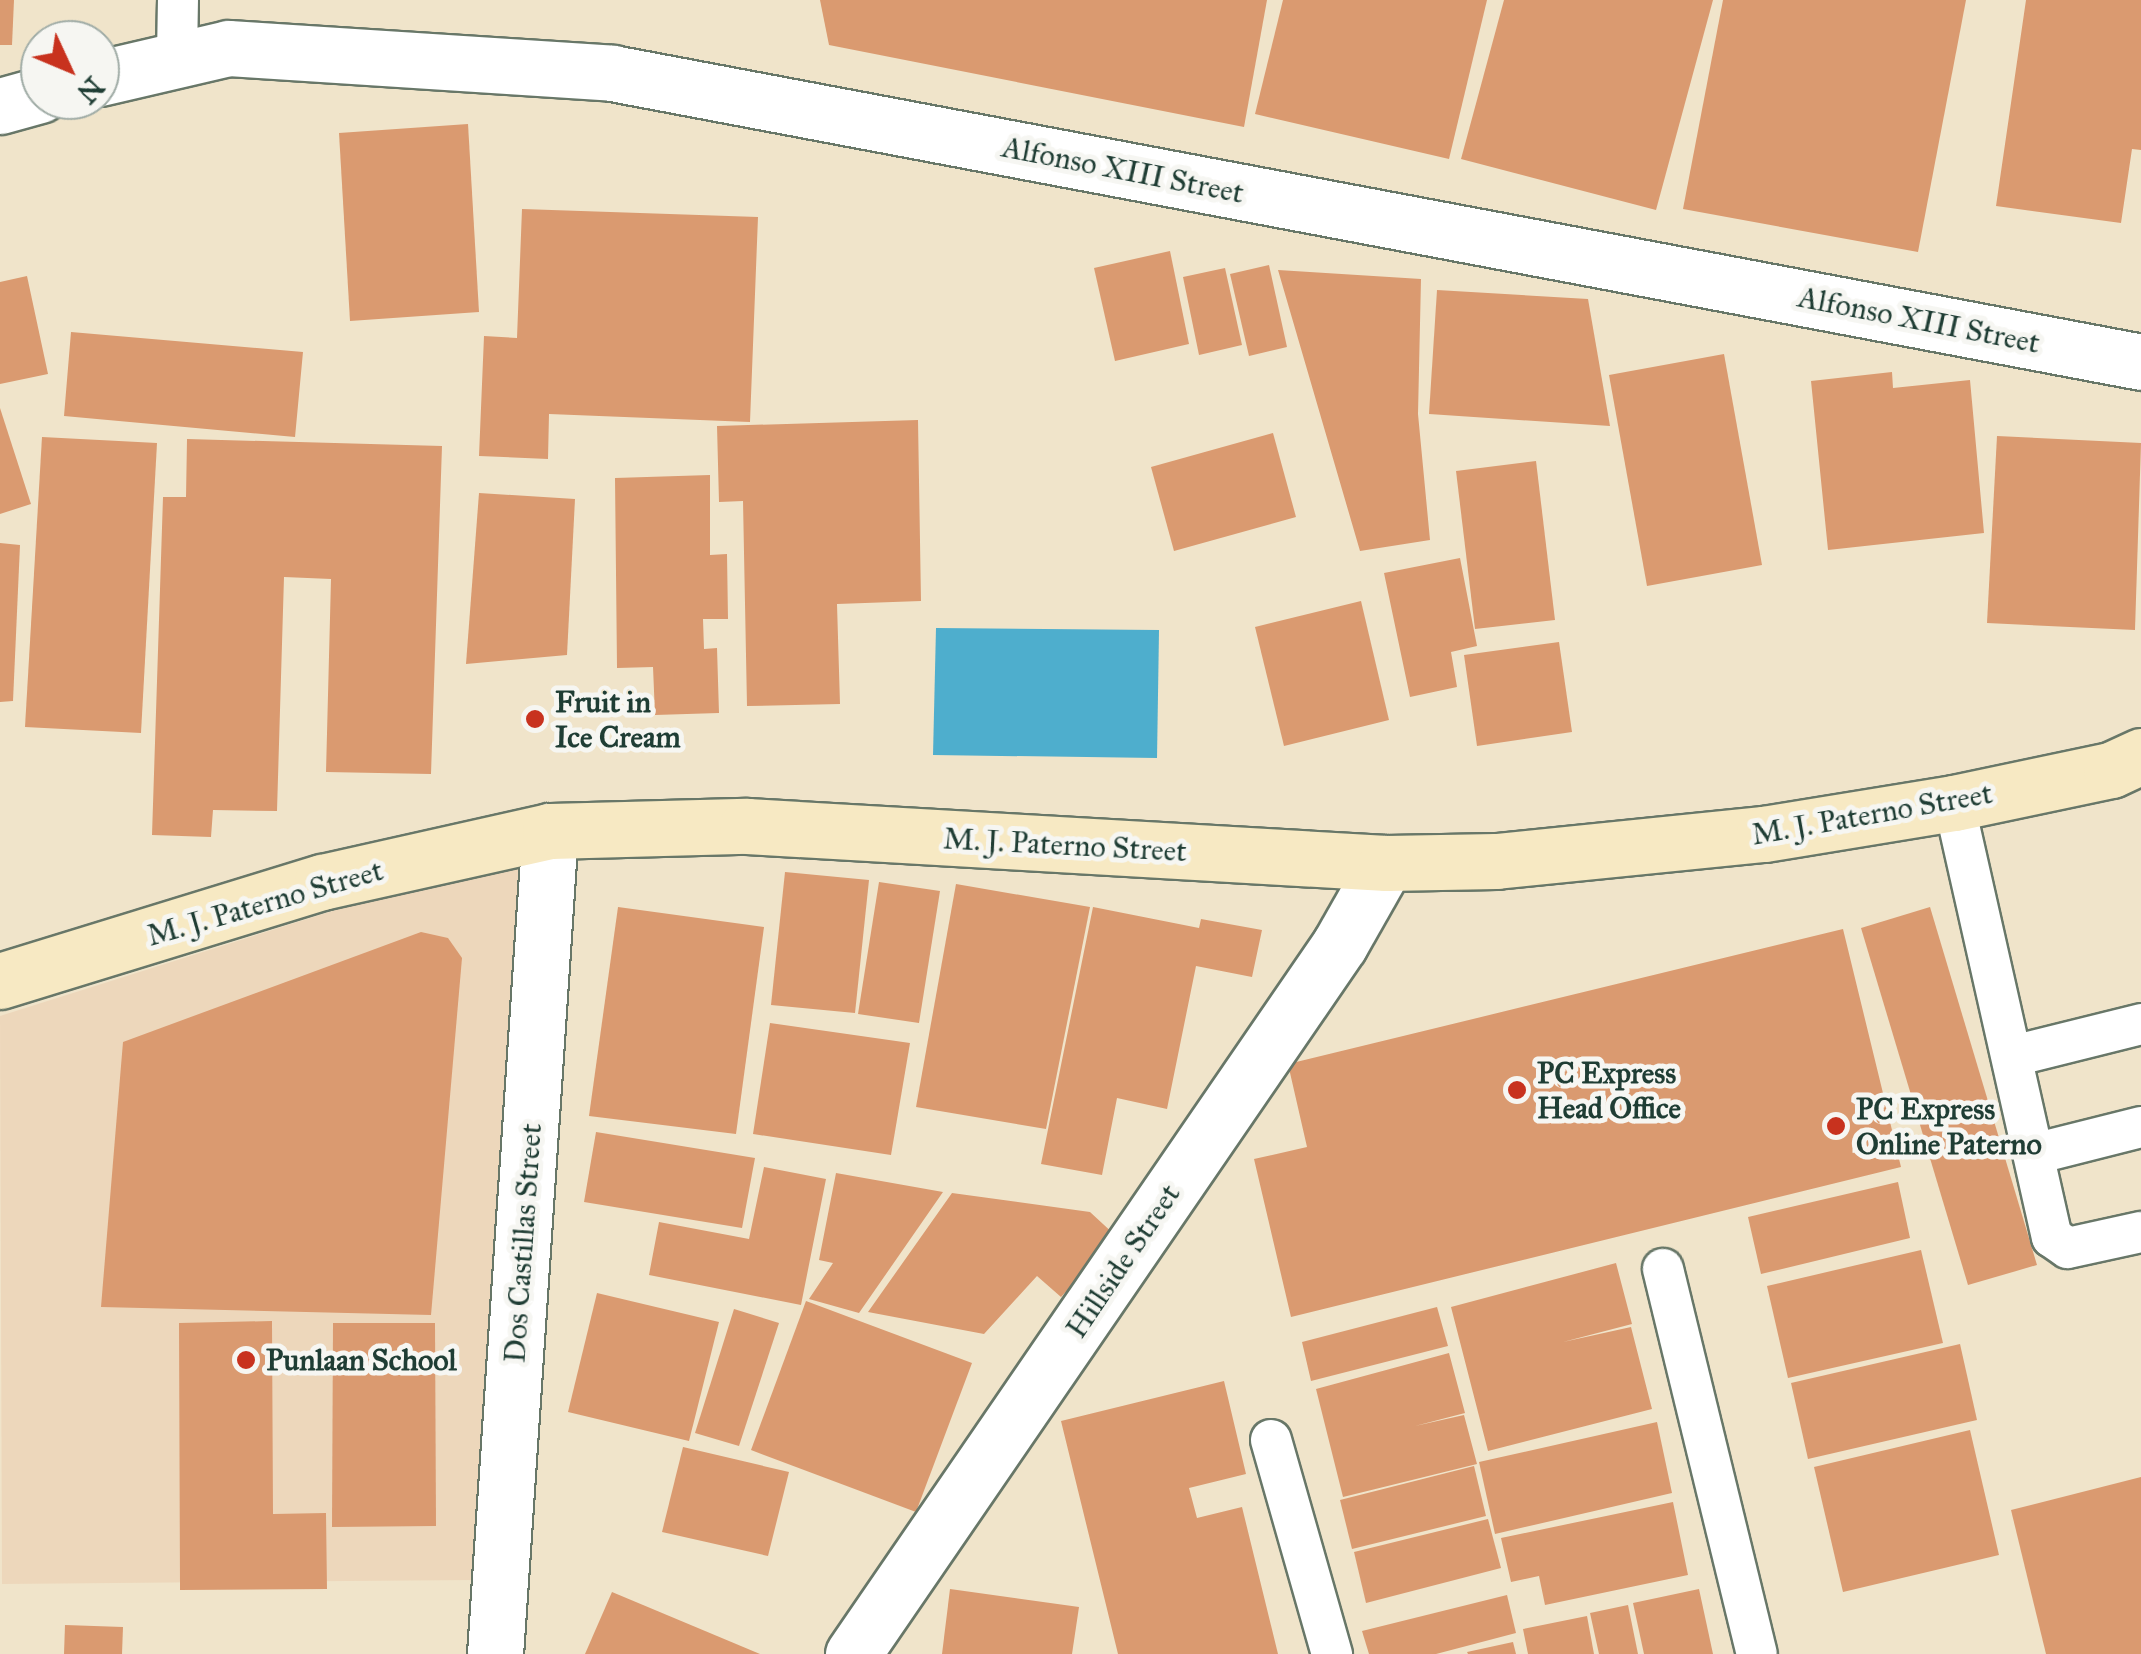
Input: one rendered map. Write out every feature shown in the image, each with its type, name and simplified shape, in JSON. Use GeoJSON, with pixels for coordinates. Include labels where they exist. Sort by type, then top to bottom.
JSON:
{"type":"FeatureCollection","features":[{"type":"Feature","properties":{"kind":"main road","name":"M. J. Paterno Street"},"geometry":{"type":"LineString","coordinates":[[0,981],[322,882],[550,831],[747,826],[1386,863],[1496,861],[1764,834],[2111,770],[2141,756]]}},
{"type":"Feature","properties":{"kind":"street","name":"Alfonso XIII Street"},"geometry":{"type":"LineString","coordinates":[[120,72],[177,56],[229,48],[612,74],[2141,362]]}},
{"type":"Feature","properties":{"kind":"street","name":"Dos Castillas Street"},"geometry":{"type":"LineString","coordinates":[[495,1654],[550,831]]}},
{"type":"Feature","properties":{"kind":"street","name":"Hillside Street"},"geometry":{"type":"LineString","coordinates":[[853,1654],[1340,944],[1386,863]]}},
{"type":"Feature","properties":{"kind":"lane"},"geometry":{"type":"LineString","coordinates":[[177,56],[178,0]]}},
{"type":"Feature","properties":{"kind":"lane"},"geometry":{"type":"LineString","coordinates":[[1954,802],[2052,1237],[2068,1248],[2141,1232]]}},
{"type":"Feature","properties":{"kind":"lane"},"geometry":{"type":"LineString","coordinates":[[2013,1056],[2141,1024]]}},
{"type":"Feature","properties":{"kind":"lane"},"geometry":{"type":"LineString","coordinates":[[2034,1154],[2141,1127]]}},
{"type":"Feature","properties":{"kind":"lane"},"geometry":{"type":"LineString","coordinates":[[1663,1269],[1757,1654]]}},
{"type":"Feature","properties":{"kind":"lane"},"geometry":{"type":"LineString","coordinates":[[1271,1440],[1332,1654]]}},
{"type":"Feature","properties":{"kind":"shaded area","name":"Punlaan School"},"geometry":{"type":"Polygon","coordinates":[[[526,850],[473,1580],[2,1584],[0,1016],[526,850]]]}},
{"type":"Feature","properties":{"kind":"water"},"geometry":{"type":"Polygon","coordinates":[[[936,628],[1159,630],[1157,758],[933,755],[936,628]]]}},
{"type":"Feature","properties":{"kind":"building"},"geometry":{"type":"Polygon","coordinates":[[[0,0],[14,0],[12,45],[0,45],[0,0]]]}},
{"type":"Feature","properties":{"kind":"building"},"geometry":{"type":"Polygon","coordinates":[[[820,0],[1267,0],[1244,127],[829,45],[820,0]]]}},
{"type":"Feature","properties":{"kind":"building"},"geometry":{"type":"Polygon","coordinates":[[[1283,0],[1487,0],[1449,159],[1255,114],[1283,0]]]}},
{"type":"Feature","properties":{"kind":"building"},"geometry":{"type":"Polygon","coordinates":[[[1504,0],[1713,0],[1656,210],[1461,159],[1504,0]]]}},
{"type":"Feature","properties":{"kind":"building"},"geometry":{"type":"Polygon","coordinates":[[[1723,0],[1966,0],[1918,252],[1683,209],[1723,0]]]}},
{"type":"Feature","properties":{"kind":"building"},"geometry":{"type":"Polygon","coordinates":[[[2026,0],[2141,0],[2141,150],[2132,149],[2121,223],[1996,206],[2026,0]]]}},
{"type":"Feature","properties":{"kind":"building"},"geometry":{"type":"Polygon","coordinates":[[[468,124],[479,312],[350,321],[339,133],[468,124]]]}},
{"type":"Feature","properties":{"kind":"building"},"geometry":{"type":"Polygon","coordinates":[[[522,209],[758,217],[750,422],[549,414],[548,459],[479,456],[484,336],[517,338],[522,209]]]}},
{"type":"Feature","properties":{"kind":"building"},"geometry":{"type":"Polygon","coordinates":[[[1170,251],[1189,344],[1115,361],[1094,268],[1170,251]]]}},
{"type":"Feature","properties":{"kind":"building"},"geometry":{"type":"Polygon","coordinates":[[[1269,265],[1287,347],[1249,356],[1230,274],[1269,265]]]}},
{"type":"Feature","properties":{"kind":"building"},"geometry":{"type":"Polygon","coordinates":[[[1225,268],[1242,345],[1199,355],[1183,277],[1225,268]]]}},
{"type":"Feature","properties":{"kind":"building"},"geometry":{"type":"Polygon","coordinates":[[[1278,270],[1421,279],[1418,414],[1430,540],[1360,551],[1278,270]]]}},
{"type":"Feature","properties":{"kind":"building"},"geometry":{"type":"Polygon","coordinates":[[[27,276],[48,374],[0,384],[0,282],[27,276]]]}},
{"type":"Feature","properties":{"kind":"building"},"geometry":{"type":"Polygon","coordinates":[[[1437,290],[1588,299],[1610,426],[1429,414],[1437,290]]]}},
{"type":"Feature","properties":{"kind":"building"},"geometry":{"type":"Polygon","coordinates":[[[71,332],[303,352],[295,437],[64,416],[71,332]]]}},
{"type":"Feature","properties":{"kind":"building"},"geometry":{"type":"Polygon","coordinates":[[[1724,354],[1762,565],[1647,586],[1609,375],[1724,354]]]}},
{"type":"Feature","properties":{"kind":"building"},"geometry":{"type":"Polygon","coordinates":[[[1892,372],[1893,388],[1970,380],[1984,533],[1828,550],[1811,381],[1892,372]]]}},
{"type":"Feature","properties":{"kind":"building"},"geometry":{"type":"Polygon","coordinates":[[[0,408],[31,504],[0,514],[0,408]]]}},
{"type":"Feature","properties":{"kind":"building"},"geometry":{"type":"Polygon","coordinates":[[[918,420],[921,601],[837,604],[840,704],[747,706],[743,501],[719,502],[717,426],[918,420]]]}},
{"type":"Feature","properties":{"kind":"building"},"geometry":{"type":"Polygon","coordinates":[[[1273,433],[1296,517],[1174,551],[1151,467],[1273,433]]]}},
{"type":"Feature","properties":{"kind":"building"},"geometry":{"type":"Polygon","coordinates":[[[1997,436],[2141,443],[2135,630],[1987,623],[1997,436]]]}},
{"type":"Feature","properties":{"kind":"building"},"geometry":{"type":"Polygon","coordinates":[[[42,437],[157,443],[141,733],[25,727],[42,437]]]}},
{"type":"Feature","properties":{"kind":"building"},"geometry":{"type":"Polygon","coordinates":[[[187,439],[442,446],[431,774],[326,772],[331,579],[284,577],[277,811],[213,810],[211,837],[152,835],[163,497],[186,497],[187,439]]]}},
{"type":"Feature","properties":{"kind":"building"},"geometry":{"type":"Polygon","coordinates":[[[1536,461],[1555,620],[1475,629],[1456,471],[1536,461]]]}},
{"type":"Feature","properties":{"kind":"building"},"geometry":{"type":"Polygon","coordinates":[[[710,475],[710,555],[727,554],[728,619],[703,619],[704,649],[717,648],[719,713],[655,715],[653,667],[617,668],[615,478],[710,475]]]}},
{"type":"Feature","properties":{"kind":"building"},"geometry":{"type":"Polygon","coordinates":[[[479,493],[575,499],[567,655],[466,664],[479,493]]]}},
{"type":"Feature","properties":{"kind":"building"},"geometry":{"type":"Polygon","coordinates":[[[0,543],[20,545],[13,701],[0,702],[0,543]]]}},
{"type":"Feature","properties":{"kind":"building"},"geometry":{"type":"Polygon","coordinates":[[[1460,558],[1477,646],[1451,652],[1457,687],[1410,697],[1384,573],[1460,558]]]}},
{"type":"Feature","properties":{"kind":"building"},"geometry":{"type":"Polygon","coordinates":[[[1361,601],[1389,720],[1284,746],[1255,627],[1361,601]]]}},
{"type":"Feature","properties":{"kind":"building"},"geometry":{"type":"Polygon","coordinates":[[[1559,642],[1572,732],[1477,746],[1464,655],[1559,642]]]}},
{"type":"Feature","properties":{"kind":"building"},"geometry":{"type":"Polygon","coordinates":[[[785,872],[869,880],[855,1013],[771,1005],[785,872]]]}},
{"type":"Feature","properties":{"kind":"building"},"geometry":{"type":"Polygon","coordinates":[[[879,882],[940,891],[919,1023],[858,1014],[879,882]]]}},
{"type":"Feature","properties":{"kind":"building"},"geometry":{"type":"Polygon","coordinates":[[[956,884],[1090,907],[1046,1129],[916,1107],[956,884]]]}},
{"type":"Feature","properties":{"kind":"building"},"geometry":{"type":"Polygon","coordinates":[[[618,907],[764,927],[736,1134],[589,1116],[618,907]]]}},
{"type":"Feature","properties":{"kind":"building"},"geometry":{"type":"Polygon","coordinates":[[[1093,907],[1199,928],[1201,919],[1262,930],[1252,977],[1196,966],[1167,1109],[1117,1098],[1102,1175],[1041,1164],[1093,907]]]}},
{"type":"Feature","properties":{"kind":"building"},"geometry":{"type":"Polygon","coordinates":[[[1930,907],[2037,1265],[1968,1285],[1861,928],[1930,907]]]}},
{"type":"Feature","properties":{"kind":"building"},"geometry":{"type":"Polygon","coordinates":[[[1843,929],[1901,1167],[1291,1317],[1254,1159],[1307,1147],[1288,1064],[1843,929]]]}},
{"type":"Feature","properties":{"kind":"building"},"geometry":{"type":"Polygon","coordinates":[[[421,932],[448,938],[462,958],[431,1315],[101,1307],[123,1042],[421,932]]]}},
{"type":"Feature","properties":{"kind":"building"},"geometry":{"type":"Polygon","coordinates":[[[770,1023],[910,1043],[891,1155],[753,1134],[770,1023]]]}},
{"type":"Feature","properties":{"kind":"building"},"geometry":{"type":"Polygon","coordinates":[[[596,1132],[755,1158],[742,1228],[584,1202],[596,1132]]]}},
{"type":"Feature","properties":{"kind":"building"},"geometry":{"type":"Polygon","coordinates":[[[764,1167],[826,1179],[801,1305],[649,1275],[659,1222],[749,1239],[764,1167]]]}},
{"type":"Feature","properties":{"kind":"building"},"geometry":{"type":"Polygon","coordinates":[[[836,1173],[943,1192],[859,1313],[809,1299],[833,1263],[819,1260],[836,1173]]]}},
{"type":"Feature","properties":{"kind":"building"},"geometry":{"type":"Polygon","coordinates":[[[1898,1182],[1910,1238],[1761,1274],[1748,1217],[1898,1182]]]}},
{"type":"Feature","properties":{"kind":"building"},"geometry":{"type":"Polygon","coordinates":[[[952,1193],[1090,1212],[1116,1236],[1061,1297],[1037,1276],[984,1334],[868,1312],[952,1193]]]}},
{"type":"Feature","properties":{"kind":"building"},"geometry":{"type":"Polygon","coordinates":[[[1921,1250],[1943,1343],[1788,1378],[1767,1286],[1921,1250]]]}},
{"type":"Feature","properties":{"kind":"building"},"geometry":{"type":"Polygon","coordinates":[[[1616,1263],[1632,1324],[1563,1342],[1631,1327],[1652,1409],[1488,1451],[1451,1307],[1616,1263]]]}},
{"type":"Feature","properties":{"kind":"building"},"geometry":{"type":"Polygon","coordinates":[[[597,1293],[719,1322],[689,1441],[568,1412],[597,1293]]]}},
{"type":"Feature","properties":{"kind":"building"},"geometry":{"type":"Polygon","coordinates":[[[806,1301],[972,1363],[916,1512],[751,1450],[806,1301]]]}},
{"type":"Feature","properties":{"kind":"building"},"geometry":{"type":"Polygon","coordinates":[[[1437,1307],[1448,1346],[1311,1381],[1302,1342],[1437,1307]]]}},
{"type":"Feature","properties":{"kind":"building"},"geometry":{"type":"Polygon","coordinates":[[[734,1309],[779,1323],[739,1446],[695,1433],[734,1309]]]}},
{"type":"Feature","properties":{"kind":"building"},"geometry":{"type":"Polygon","coordinates":[[[272,1321],[273,1514],[326,1513],[327,1589],[180,1590],[179,1323],[272,1321]]]}},
{"type":"Feature","properties":{"kind":"building"},"geometry":{"type":"Polygon","coordinates":[[[333,1323],[435,1323],[436,1526],[332,1527],[333,1323]]]}},
{"type":"Feature","properties":{"kind":"building"},"geometry":{"type":"Polygon","coordinates":[[[1960,1344],[1977,1420],[1808,1459],[1791,1383],[1960,1344]]]}},
{"type":"Feature","properties":{"kind":"building"},"geometry":{"type":"Polygon","coordinates":[[[1449,1353],[1465,1413],[1415,1426],[1464,1415],[1477,1464],[1343,1497],[1316,1389],[1449,1353]]]}},
{"type":"Feature","properties":{"kind":"building"},"geometry":{"type":"Polygon","coordinates":[[[1224,1381],[1246,1474],[1189,1488],[1197,1518],[1242,1507],[1278,1654],[1118,1654],[1061,1421],[1224,1381]]]}},
{"type":"Feature","properties":{"kind":"building"},"geometry":{"type":"Polygon","coordinates":[[[1657,1422],[1672,1493],[1495,1534],[1479,1462],[1657,1422]]]}},
{"type":"Feature","properties":{"kind":"building"},"geometry":{"type":"Polygon","coordinates":[[[1970,1430],[1999,1555],[1843,1592],[1814,1467],[1970,1430]]]}},
{"type":"Feature","properties":{"kind":"building"},"geometry":{"type":"Polygon","coordinates":[[[683,1447],[789,1472],[768,1556],[662,1532],[683,1447]]]}},
{"type":"Feature","properties":{"kind":"building"},"geometry":{"type":"Polygon","coordinates":[[[1474,1466],[1486,1516],[1352,1549],[1340,1500],[1474,1466]]]}},
{"type":"Feature","properties":{"kind":"building"},"geometry":{"type":"Polygon","coordinates":[[[2141,1477],[2141,1654],[2046,1654],[2011,1510],[2141,1477]]]}},
{"type":"Feature","properties":{"kind":"building"},"geometry":{"type":"Polygon","coordinates":[[[1673,1502],[1688,1575],[1545,1605],[1539,1576],[1511,1582],[1501,1538],[1673,1502]]]}},
{"type":"Feature","properties":{"kind":"building"},"geometry":{"type":"Polygon","coordinates":[[[1488,1519],[1501,1568],[1366,1603],[1354,1552],[1488,1519]]]}},
{"type":"Feature","properties":{"kind":"building"},"geometry":{"type":"Polygon","coordinates":[[[950,1589],[1079,1607],[1072,1654],[942,1654],[950,1589]]]}},
{"type":"Feature","properties":{"kind":"building"},"geometry":{"type":"Polygon","coordinates":[[[1699,1589],[1713,1654],[1644,1654],[1633,1603],[1699,1589]]]}},
{"type":"Feature","properties":{"kind":"building"},"geometry":{"type":"Polygon","coordinates":[[[612,1592],[760,1654],[585,1654],[612,1592]]]}},
{"type":"Feature","properties":{"kind":"building"},"geometry":{"type":"Polygon","coordinates":[[[1507,1595],[1516,1633],[1436,1654],[1369,1654],[1362,1631],[1507,1595]]]}},
{"type":"Feature","properties":{"kind":"building"},"geometry":{"type":"Polygon","coordinates":[[[1628,1605],[1638,1654],[1599,1654],[1590,1613],[1628,1605]]]}},
{"type":"Feature","properties":{"kind":"building"},"geometry":{"type":"Polygon","coordinates":[[[1587,1616],[1594,1654],[1528,1654],[1523,1629],[1587,1616]]]}},
{"type":"Feature","properties":{"kind":"building"},"geometry":{"type":"Polygon","coordinates":[[[65,1625],[123,1627],[122,1654],[64,1654],[65,1625]]]}},
{"type":"Feature","properties":{"kind":"building"},"geometry":{"type":"Polygon","coordinates":[[[1513,1642],[1516,1654],[1467,1652],[1513,1642]]]}},
{"type":"Feature","properties":{"kind":"place","name":"Fruit in Ice Cream"},"geometry":{"type":"Point","coordinates":[535,719]}},
{"type":"Feature","properties":{"kind":"place","name":"PC Express Head Office"},"geometry":{"type":"Point","coordinates":[1517,1090]}},
{"type":"Feature","properties":{"kind":"place","name":"PC Express Online Paterno"},"geometry":{"type":"Point","coordinates":[1836,1126]}},
{"type":"Feature","properties":{"kind":"place","name":"Punlaan School"},"geometry":{"type":"Point","coordinates":[246,1360]}}]}
